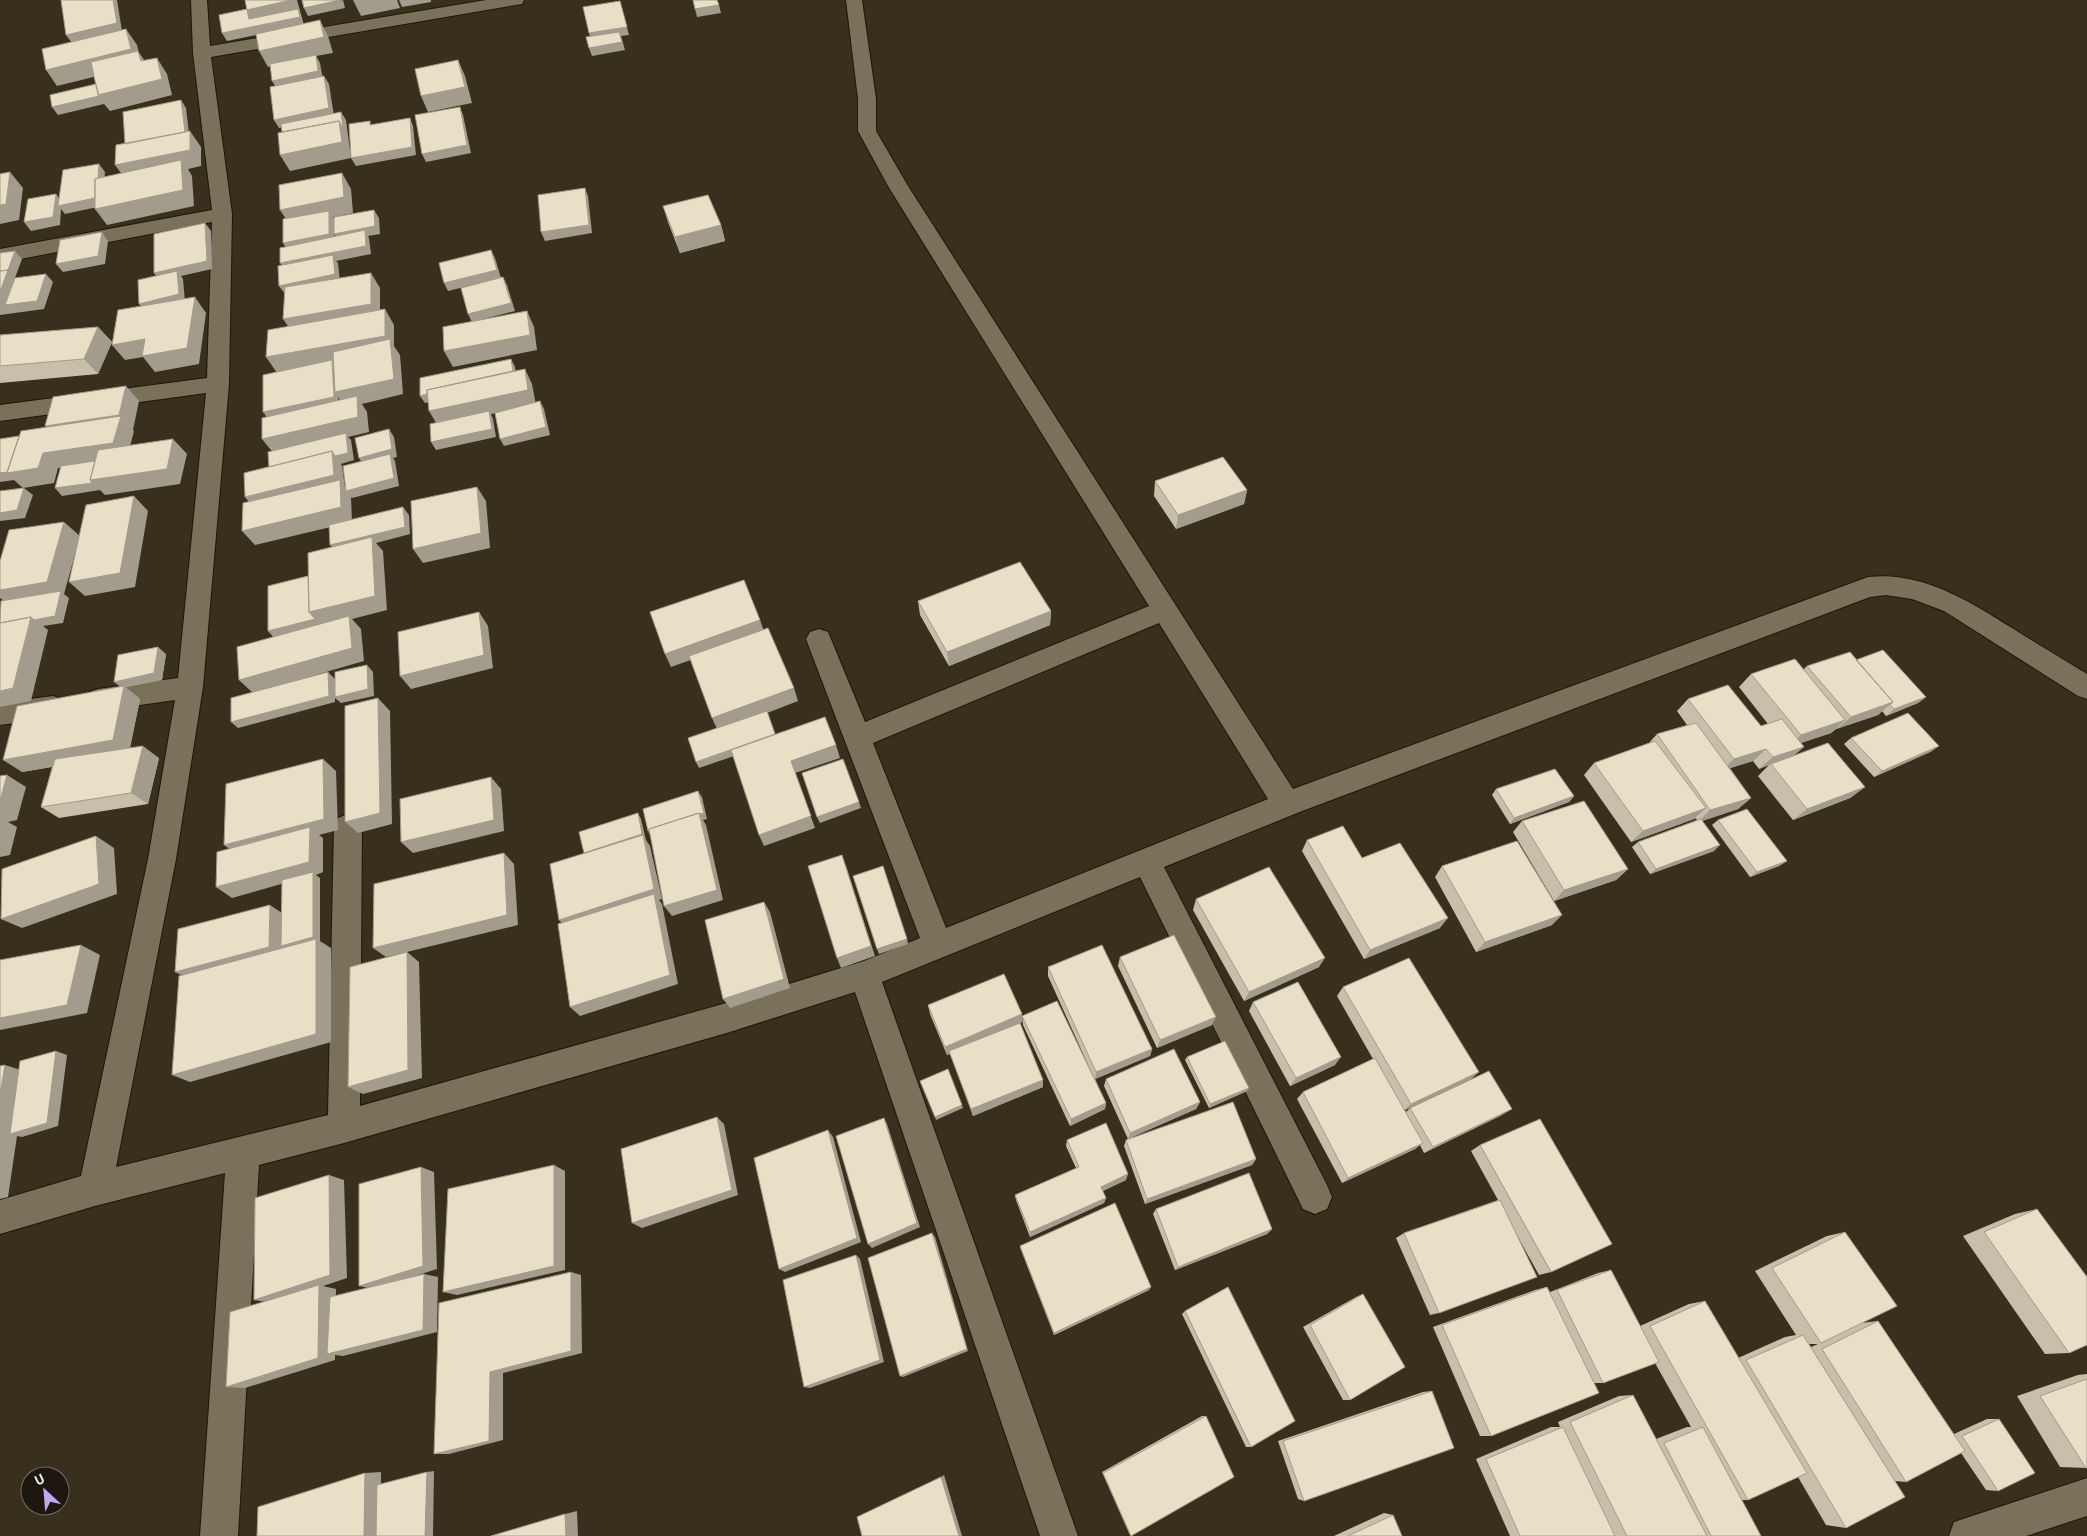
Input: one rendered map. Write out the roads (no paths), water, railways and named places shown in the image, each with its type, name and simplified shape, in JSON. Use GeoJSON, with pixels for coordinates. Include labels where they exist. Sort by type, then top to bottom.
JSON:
{"type":"FeatureCollection","features":[{"type":"Feature","properties":{"kind":"street"},"geometry":{"type":"LineString","coordinates":[[95,1189],[162,859],[190,687],[218,384],[222,214],[202,53],[199,0]]}},
{"type":"Feature","properties":{"kind":"street"},"geometry":{"type":"LineString","coordinates":[[202,53],[516,0]]}},
{"type":"Feature","properties":{"kind":"street"},"geometry":{"type":"LineString","coordinates":[[860,1],[868,131],[898,186],[1286,804]]}},
{"type":"Feature","properties":{"kind":"street"},"geometry":{"type":"LineString","coordinates":[[0,256],[222,214]]}},
{"type":"Feature","properties":{"kind":"street"},"geometry":{"type":"LineString","coordinates":[[0,413],[218,384]]}},
{"type":"Feature","properties":{"kind":"street"},"geometry":{"type":"LineString","coordinates":[[0,1217],[95,1189],[344,1127],[730,1017],[864,975],[1147,862],[1286,804],[1868,587],[1886,585],[1914,588],[1953,604],[2087,688]]}},
{"type":"Feature","properties":{"kind":"street"},"geometry":{"type":"LineString","coordinates":[[856,738],[1164,610]]}},
{"type":"Feature","properties":{"kind":"street"},"geometry":{"type":"LineString","coordinates":[[819,639],[938,945]]}},
{"type":"Feature","properties":{"kind":"street"},"geometry":{"type":"LineString","coordinates":[[0,714],[190,687]]}},
{"type":"Feature","properties":{"kind":"street"},"geometry":{"type":"LineString","coordinates":[[344,1127],[348,827]]}},
{"type":"Feature","properties":{"kind":"street"},"geometry":{"type":"LineString","coordinates":[[1147,862],[1316,1197]]}},
{"type":"Feature","properties":{"kind":"street"},"geometry":{"type":"LineString","coordinates":[[864,975],[1059,1536]]}},
{"type":"Feature","properties":{"kind":"street"},"geometry":{"type":"LineString","coordinates":[[219,1536],[243,1151]]}},
{"type":"Feature","properties":{"kind":"street"},"geometry":{"type":"LineString","coordinates":[[1968,1536],[2087,1497]]}}]}
